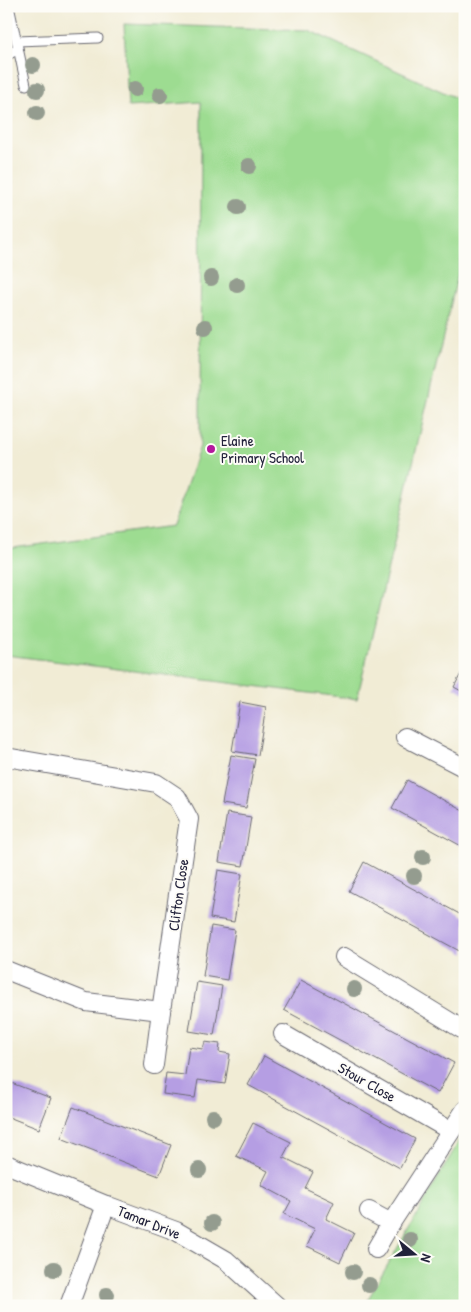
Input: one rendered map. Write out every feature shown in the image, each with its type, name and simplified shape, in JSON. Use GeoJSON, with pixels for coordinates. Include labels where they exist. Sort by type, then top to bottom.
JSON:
{"type":"FeatureCollection","features":[{"type":"Feature","properties":{"kind":"street"},"geometry":{"type":"LineString","coordinates":[[405,737],[465,768]]}},
{"type":"Feature","properties":{"kind":"street","name":"Clifton Close"},"geometry":{"type":"LineString","coordinates":[[6,757],[156,783],[177,797],[189,819],[154,1065]]}},
{"type":"Feature","properties":{"kind":"street"},"geometry":{"type":"LineString","coordinates":[[344,957],[465,1031]]}},
{"type":"Feature","properties":{"kind":"street"},"geometry":{"type":"LineString","coordinates":[[6,970],[86,1002],[161,1011]]}},
{"type":"Feature","properties":{"kind":"street","name":"Stour Close"},"geometry":{"type":"LineString","coordinates":[[284,1034],[451,1131]]}},
{"type":"Feature","properties":{"kind":"street"},"geometry":{"type":"LineString","coordinates":[[376,1249],[465,1110]]}},
{"type":"Feature","properties":{"kind":"street","name":"Tamar Drive"},"geometry":{"type":"LineString","coordinates":[[6,1164],[106,1205],[176,1230],[226,1260],[277,1306]]}},
{"type":"Feature","properties":{"kind":"street"},"geometry":{"type":"LineString","coordinates":[[69,1306],[106,1205]]}},
{"type":"Feature","properties":{"kind":"street"},"geometry":{"type":"LineString","coordinates":[[370,1211],[391,1223]]}},
{"type":"Feature","properties":{"kind":"lane"},"geometry":{"type":"LineString","coordinates":[[9,6],[26,85]]}},
{"type":"Feature","properties":{"kind":"lane"},"geometry":{"type":"LineString","coordinates":[[6,56],[17,45],[98,38]]}},
{"type":"Feature","properties":{"kind":"green space","name":"Elaine Primary School"},"geometry":{"type":"Polygon","coordinates":[[[124,24],[308,30],[465,102],[465,244],[357,699],[6,655],[6,549],[173,526],[200,446],[201,102],[128,107],[124,24]]]}},
{"type":"Feature","properties":{"kind":"green space"},"geometry":{"type":"Polygon","coordinates":[[[465,1131],[465,1306],[364,1306],[465,1131]]]}},
{"type":"Feature","properties":{"kind":"building"},"geometry":{"type":"Polygon","coordinates":[[[465,666],[465,693],[454,687],[465,666]]]}},
{"type":"Feature","properties":{"kind":"building"},"geometry":{"type":"Polygon","coordinates":[[[240,702],[266,707],[258,755],[232,751],[240,702]]]}},
{"type":"Feature","properties":{"kind":"building"},"geometry":{"type":"Polygon","coordinates":[[[231,755],[255,759],[246,808],[222,804],[231,755]]]}},
{"type":"Feature","properties":{"kind":"building"},"geometry":{"type":"Polygon","coordinates":[[[407,780],[465,812],[465,848],[392,808],[407,780]]]}},
{"type":"Feature","properties":{"kind":"building"},"geometry":{"type":"Polygon","coordinates":[[[227,813],[251,817],[243,866],[219,862],[227,813]]]}},
{"type":"Feature","properties":{"kind":"building"},"geometry":{"type":"Polygon","coordinates":[[[364,862],[465,917],[465,954],[349,891],[364,862]]]}},
{"type":"Feature","properties":{"kind":"building"},"geometry":{"type":"Polygon","coordinates":[[[218,870],[242,874],[234,922],[210,918],[218,870]]]}},
{"type":"Feature","properties":{"kind":"building"},"geometry":{"type":"Polygon","coordinates":[[[211,926],[235,930],[227,980],[203,976],[211,926]]]}},
{"type":"Feature","properties":{"kind":"building"},"geometry":{"type":"Polygon","coordinates":[[[301,980],[454,1063],[438,1093],[284,1010],[301,980]]]}},
{"type":"Feature","properties":{"kind":"building"},"geometry":{"type":"Polygon","coordinates":[[[197,982],[222,986],[214,1035],[189,1031],[197,982]]]}},
{"type":"Feature","properties":{"kind":"building"},"geometry":{"type":"Polygon","coordinates":[[[205,1042],[220,1044],[219,1052],[230,1054],[225,1084],[198,1080],[195,1098],[163,1094],[166,1073],[185,1075],[189,1047],[203,1049],[205,1042]]]}},
{"type":"Feature","properties":{"kind":"building"},"geometry":{"type":"Polygon","coordinates":[[[264,1056],[415,1139],[400,1168],[248,1085],[264,1056]]]}},
{"type":"Feature","properties":{"kind":"building"},"geometry":{"type":"Polygon","coordinates":[[[6,1081],[51,1098],[39,1129],[6,1116],[6,1081]]]}},
{"type":"Feature","properties":{"kind":"building"},"geometry":{"type":"Polygon","coordinates":[[[73,1107],[171,1145],[159,1176],[61,1138],[73,1107]]]}},
{"type":"Feature","properties":{"kind":"building"},"geometry":{"type":"Polygon","coordinates":[[[253,1123],[291,1142],[283,1157],[313,1172],[305,1188],[334,1202],[326,1219],[354,1233],[340,1262],[307,1246],[315,1229],[284,1214],[291,1201],[261,1185],[268,1171],[236,1156],[253,1123]]]}},
{"type":"Feature","properties":{"kind":"place","name":"Elaine Primary School"},"geometry":{"type":"Point","coordinates":[211,449]}}]}
